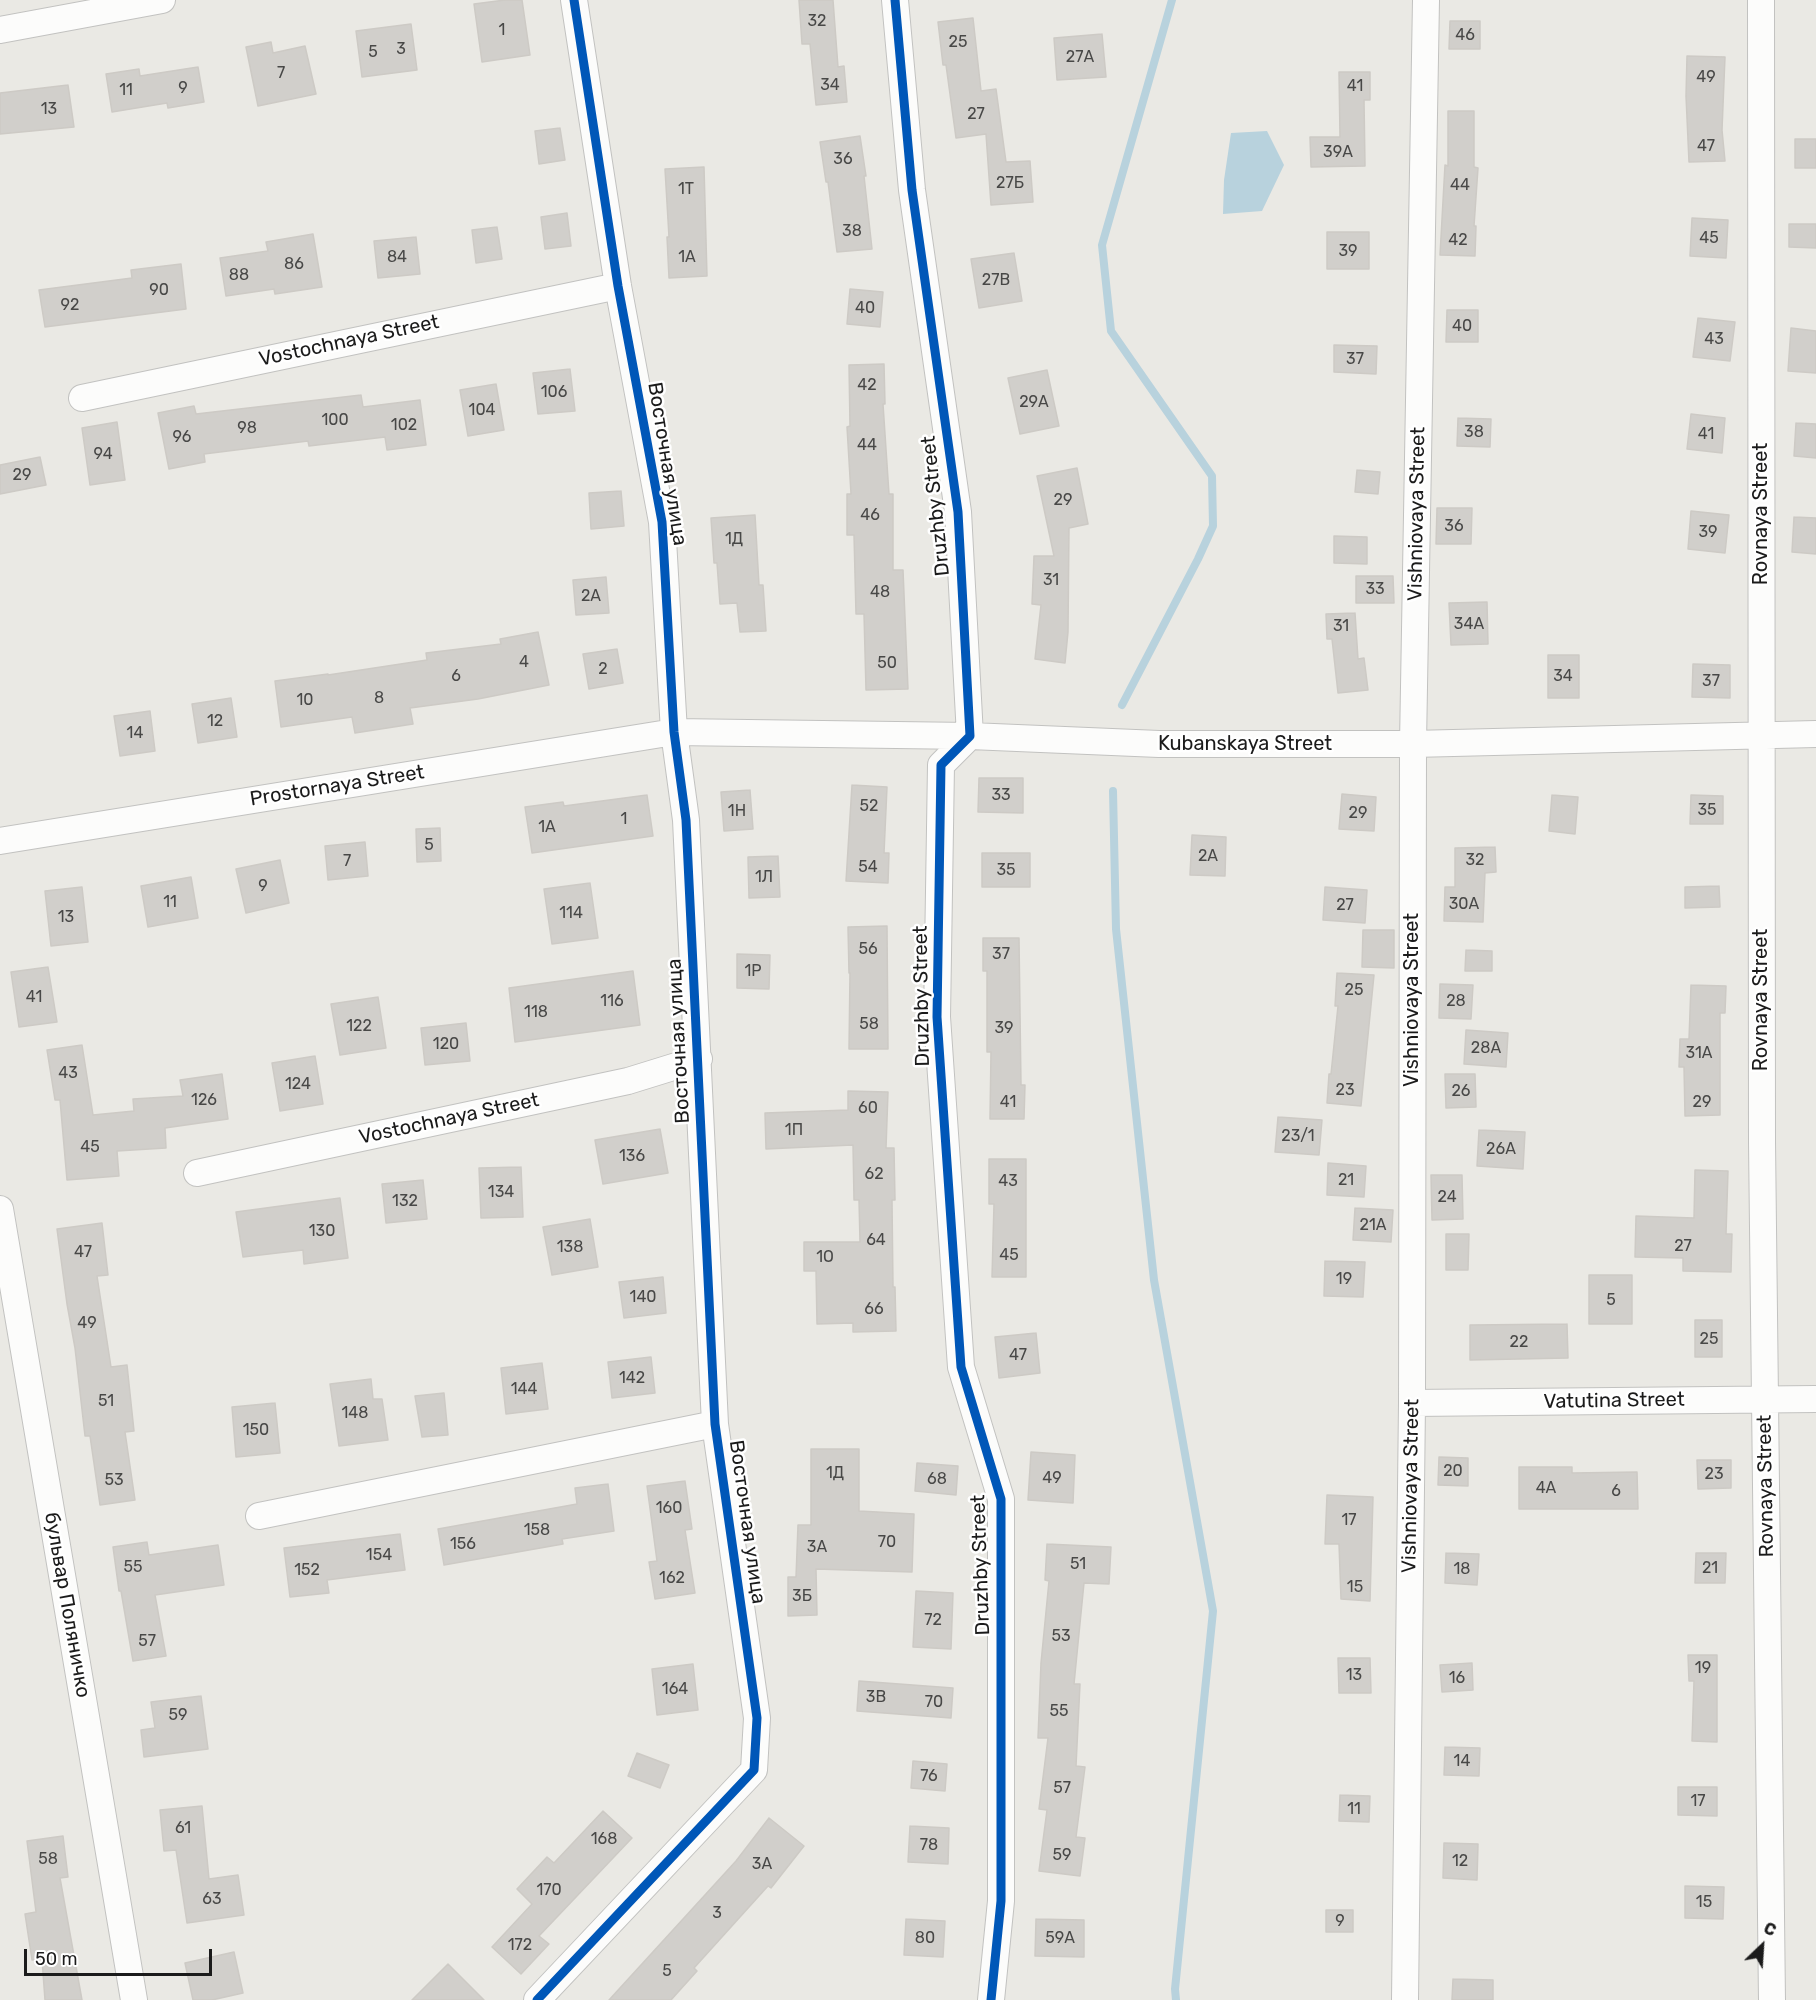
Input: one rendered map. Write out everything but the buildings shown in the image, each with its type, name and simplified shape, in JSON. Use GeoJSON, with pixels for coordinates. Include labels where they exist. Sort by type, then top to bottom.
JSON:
{"type":"FeatureCollection","features":[{"type":"Feature","properties":{"kind":"street"},"geometry":{"type":"LineString","coordinates":[[0,30],[162,0]]}},
{"type":"Feature","properties":{"kind":"street","name":"Восточная улица"},"geometry":{"type":"LineString","coordinates":[[537,2000],[754,1770],[757,1718],[715,1424],[686,820],[675,732],[662,522],[618,286],[574,0]]}},
{"type":"Feature","properties":{"kind":"street","name":"Druzhby Street"},"geometry":{"type":"LineString","coordinates":[[895,0],[912,190],[958,512],[970,736],[941,765],[937,1017],[961,1367],[1001,1498],[1001,1901],[991,2000]]}},
{"type":"Feature","properties":{"kind":"street","name":"Vishniovaya Street"},"geometry":{"type":"LineString","coordinates":[[1406,2000],[1412,1403],[1413,744],[1426,0]]}},
{"type":"Feature","properties":{"kind":"street","name":"Rovnaya Street"},"geometry":{"type":"LineString","coordinates":[[1761,0],[1762,1142],[1772,2000]]}},
{"type":"Feature","properties":{"kind":"street","name":"Vostochnaya Street"},"geometry":{"type":"LineString","coordinates":[[81,398],[618,286]]}},
{"type":"Feature","properties":{"kind":"street","name":"Kubanskaya Street"},"geometry":{"type":"LineString","coordinates":[[675,732],[970,736],[1160,744],[1413,744],[1816,734]]}},
{"type":"Feature","properties":{"kind":"street","name":"Prostornaya Street"},"geometry":{"type":"LineString","coordinates":[[0,841],[675,732]]}},
{"type":"Feature","properties":{"kind":"street","name":"Vostochnaya Street"},"geometry":{"type":"LineString","coordinates":[[197,1173],[628,1081],[699,1059]]}},
{"type":"Feature","properties":{"kind":"street","name":"бульвар Поляничко"},"geometry":{"type":"LineString","coordinates":[[0,1209],[134,2000]]}},
{"type":"Feature","properties":{"kind":"street","name":"Vatutina Street"},"geometry":{"type":"LineString","coordinates":[[1412,1403],[1816,1399]]}},
{"type":"Feature","properties":{"kind":"street"},"geometry":{"type":"LineString","coordinates":[[259,1516],[715,1424]]}},
{"type":"Feature","properties":{"kind":"water"},"geometry":{"type":"Polygon","coordinates":[[[1267,131],[1284,165],[1262,211],[1223,214],[1224,180],[1231,133],[1267,131]]]}},
{"type":"Feature","properties":{"kind":"waterway"},"geometry":{"type":"LineString","coordinates":[[1122,705],[1213,526],[1212,476],[1111,331],[1102,245],[1172,0]]}},
{"type":"Feature","properties":{"kind":"waterway"},"geometry":{"type":"LineString","coordinates":[[1113,791],[1116,929],[1154,1280],[1213,1611],[1175,1989],[1176,2000]]}},
{"type":"Feature","properties":{"kind":"cycle path"},"geometry":{"type":"LineString","coordinates":[[537,2000],[754,1770],[757,1718],[715,1424],[686,820],[674,732],[662,522],[618,286],[574,0]]}},
{"type":"Feature","properties":{"kind":"cycle path"},"geometry":{"type":"LineString","coordinates":[[895,0],[912,190],[958,512],[970,736],[941,765],[937,1017],[961,1367],[1001,1499],[1001,1901],[991,2000]]}}]}
